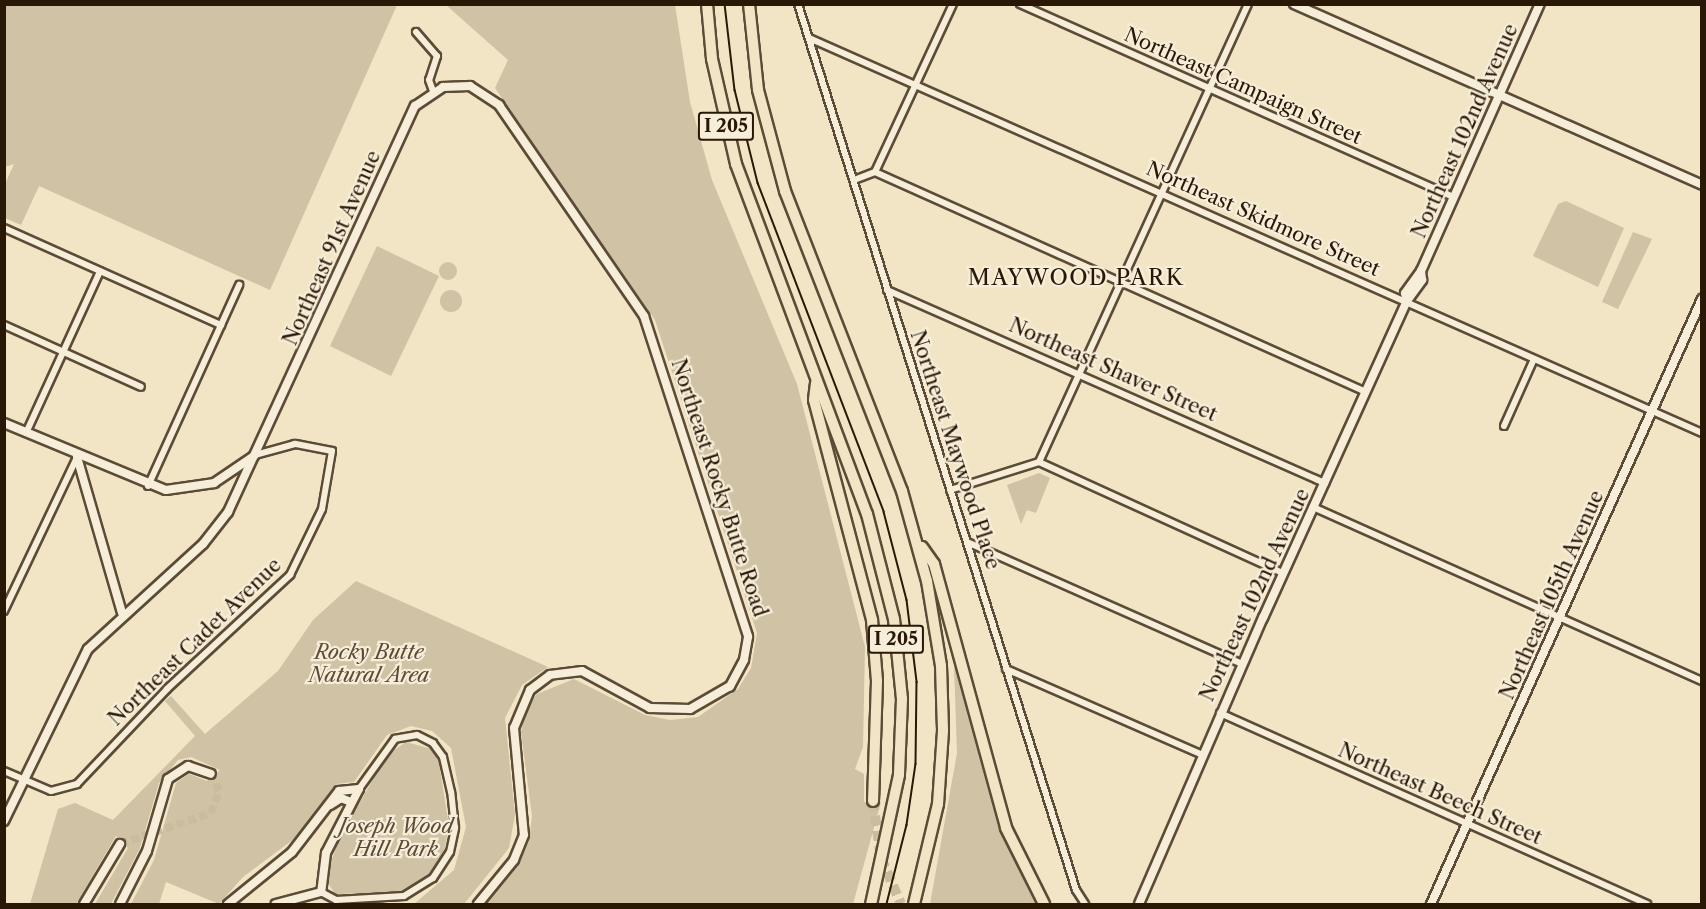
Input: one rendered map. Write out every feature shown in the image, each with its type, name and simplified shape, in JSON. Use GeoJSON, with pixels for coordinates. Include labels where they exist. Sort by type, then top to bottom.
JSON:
{"type":"FeatureCollection","features":[{"type":"Feature","properties":{"kind":"highway","name":"I 205"},"geometry":{"type":"LineString","coordinates":[[707,4],[712,59],[736,164],[875,540],[898,647],[899,776],[871,904]]}},
{"type":"Feature","properties":{"kind":"highway","name":"I 205"},"geometry":{"type":"LineString","coordinates":[[748,4],[758,90],[785,191],[919,542],[938,639],[944,731],[938,804],[916,902]]}},
{"type":"Feature","properties":{"kind":"highway"},"geometry":{"type":"LineString","coordinates":[[816,383],[814,400],[872,620],[877,681],[873,801]]}},
{"type":"Feature","properties":{"kind":"highway"},"geometry":{"type":"LineString","coordinates":[[919,542],[934,564],[1011,842],[1044,904]]}},
{"type":"Feature","properties":{"kind":"main road","name":"Northeast 102nd Avenue"},"geometry":{"type":"LineString","coordinates":[[1139,904],[1201,754],[1407,302],[1406,290],[1420,271],[1540,4]]}},
{"type":"Feature","properties":{"kind":"street","name":"Northeast Maywood Place"},"geometry":{"type":"LineString","coordinates":[[798,4],[1076,890],[1085,904]]}},
{"type":"Feature","properties":{"kind":"street"},"geometry":{"type":"LineString","coordinates":[[854,180],[875,172],[952,4]]}},
{"type":"Feature","properties":{"kind":"street","name":"Northeast Campaign Street"},"geometry":{"type":"LineString","coordinates":[[1020,4],[1454,197]]}},
{"type":"Feature","properties":{"kind":"street"},"geometry":{"type":"LineString","coordinates":[[1039,462],[1248,4]]}},
{"type":"Feature","properties":{"kind":"street"},"geometry":{"type":"LineString","coordinates":[[1294,4],[1701,185]]}},
{"type":"Feature","properties":{"kind":"street"},"geometry":{"type":"LineString","coordinates":[[416,32],[436,60],[429,80],[433,91]]}},
{"type":"Feature","properties":{"kind":"street","name":"Northeast Skidmore Street"},"geometry":{"type":"LineString","coordinates":[[809,38],[917,82],[1701,433]]}},
{"type":"Feature","properties":{"kind":"street","name":"Northeast Rocky Butte Road"},"geometry":{"type":"LineString","coordinates":[[433,91],[463,84],[492,97],[634,299],[655,341],[748,637],[744,660],[730,686],[690,709],[650,708],[582,671],[557,673],[534,686],[520,706],[514,728],[525,812],[523,841],[478,904]]}},
{"type":"Feature","properties":{"kind":"street","name":"Northeast 91st Avenue"},"geometry":{"type":"LineString","coordinates":[[4,821],[77,666],[122,613],[217,529],[255,455],[409,119],[433,91]]}},
{"type":"Feature","properties":{"kind":"street"},"geometry":{"type":"LineString","coordinates":[[875,172],[1366,392]]}},
{"type":"Feature","properties":{"kind":"street"},"geometry":{"type":"LineString","coordinates":[[4,228],[221,325]]}},
{"type":"Feature","properties":{"kind":"street"},"geometry":{"type":"LineString","coordinates":[[26,433],[100,271]]}},
{"type":"Feature","properties":{"kind":"street"},"geometry":{"type":"LineString","coordinates":[[148,486],[239,285]]}},
{"type":"Feature","properties":{"kind":"street","name":"Northeast Shaver Street"},"geometry":{"type":"LineString","coordinates":[[887,290],[1080,373],[1325,483]]}},
{"type":"Feature","properties":{"kind":"street","name":"Northeast 105th Avenue"},"geometry":{"type":"LineString","coordinates":[[1431,904],[1701,299]]}},
{"type":"Feature","properties":{"kind":"street"},"geometry":{"type":"LineString","coordinates":[[4,325],[141,387]]}},
{"type":"Feature","properties":{"kind":"street"},"geometry":{"type":"LineString","coordinates":[[1504,426],[1534,359]]}},
{"type":"Feature","properties":{"kind":"street"},"geometry":{"type":"LineString","coordinates":[[4,423],[148,486],[182,490],[206,485],[255,455]]}},
{"type":"Feature","properties":{"kind":"street","name":"Northeast Cadet Avenue"},"geometry":{"type":"LineString","coordinates":[[23,780],[51,791],[80,781],[167,689],[290,575],[322,509],[332,451],[295,444],[255,455]]}},
{"type":"Feature","properties":{"kind":"street"},"geometry":{"type":"LineString","coordinates":[[4,612],[78,457]]}},
{"type":"Feature","properties":{"kind":"street"},"geometry":{"type":"LineString","coordinates":[[78,457],[122,613]]}},
{"type":"Feature","properties":{"kind":"street"},"geometry":{"type":"LineString","coordinates":[[950,490],[1039,462],[1283,573]]}},
{"type":"Feature","properties":{"kind":"street"},"geometry":{"type":"LineString","coordinates":[[1313,507],[1701,681]]}},
{"type":"Feature","properties":{"kind":"street"},"geometry":{"type":"LineString","coordinates":[[967,542],[1242,664]]}},
{"type":"Feature","properties":{"kind":"street"},"geometry":{"type":"LineString","coordinates":[[1006,669],[1201,754]]}},
{"type":"Feature","properties":{"kind":"street","name":"Northeast Beech Street"},"geometry":{"type":"LineString","coordinates":[[1220,713],[1647,904]]}},
{"type":"Feature","properties":{"kind":"street"},"geometry":{"type":"LineString","coordinates":[[276,904],[321,892],[336,902],[389,900],[413,893],[438,873],[453,844],[445,763],[427,739],[405,735],[390,742],[351,802],[320,870],[321,892]]}},
{"type":"Feature","properties":{"kind":"street"},"geometry":{"type":"LineString","coordinates":[[120,904],[147,851],[168,778],[188,766],[211,774]]}},
{"type":"Feature","properties":{"kind":"street"},"geometry":{"type":"LineString","coordinates":[[4,771],[23,780]]}},
{"type":"Feature","properties":{"kind":"street"},"geometry":{"type":"LineString","coordinates":[[228,904],[286,858],[330,805],[339,790],[359,789]]}},
{"type":"Feature","properties":{"kind":"street"},"geometry":{"type":"LineString","coordinates":[[330,805],[341,798],[351,802]]}},
{"type":"Feature","properties":{"kind":"street"},"geometry":{"type":"LineString","coordinates":[[84,904],[120,843]]}},
{"type":"Feature","properties":{"kind":"green space"},"geometry":{"type":"Polygon","coordinates":[[[5,4],[397,5],[270,290],[39,186],[21,225],[5,218],[5,184],[14,164],[5,167],[5,4]]]}},
{"type":"Feature","properties":{"kind":"green space"},"geometry":{"type":"Polygon","coordinates":[[[446,5],[675,5],[690,102],[712,180],[797,384],[865,647],[863,747],[855,769],[864,774],[864,802],[881,802],[853,904],[487,904],[517,867],[529,841],[532,816],[521,732],[525,710],[537,694],[574,679],[645,715],[670,720],[698,717],[738,689],[751,668],[757,633],[655,320],[495,88],[508,60],[446,5]]]}},
{"type":"Feature","properties":{"kind":"green space"},"geometry":{"type":"Polygon","coordinates":[[[1566,201],[1624,228],[1598,287],[1533,256],[1558,204],[1566,201]]]}},
{"type":"Feature","properties":{"kind":"green space"},"geometry":{"type":"Polygon","coordinates":[[[1633,232],[1652,239],[1618,309],[1602,302],[1633,232]]]}},
{"type":"Feature","properties":{"kind":"green space"},"geometry":{"type":"Polygon","coordinates":[[[377,246],[439,276],[391,376],[330,346],[377,246]]]}},
{"type":"Feature","properties":{"kind":"green space"},"geometry":{"type":"Polygon","coordinates":[[[448,262],[454,265],[457,271],[454,277],[448,280],[442,277],[439,271],[442,265],[448,262]]]}},
{"type":"Feature","properties":{"kind":"green space"},"geometry":{"type":"Polygon","coordinates":[[[451,290],[461,297],[462,301],[455,311],[451,312],[441,305],[440,301],[447,291],[451,290]]]}},
{"type":"Feature","properties":{"kind":"green space"},"geometry":{"type":"Polygon","coordinates":[[[1039,473],[1050,478],[1036,513],[1027,510],[1021,524],[1007,485],[1039,473]]]}},
{"type":"Feature","properties":{"kind":"green space","name":"Rocky Butte Natural Area"},"geometry":{"type":"Polygon","coordinates":[[[356,581],[548,667],[522,685],[505,718],[515,815],[509,848],[464,904],[414,904],[454,870],[466,827],[451,748],[432,731],[411,726],[387,735],[354,782],[336,784],[294,839],[243,877],[219,904],[166,882],[159,904],[131,904],[154,860],[176,783],[189,774],[207,781],[220,770],[191,757],[178,760],[159,783],[140,848],[111,904],[95,904],[128,848],[116,836],[76,904],[30,904],[58,809],[75,803],[113,820],[195,736],[165,701],[171,696],[205,734],[278,671],[313,620],[356,581]]]}},
{"type":"Feature","properties":{"kind":"green space"},"geometry":{"type":"Polygon","coordinates":[[[954,665],[998,825],[1035,904],[930,904],[957,753],[954,665]]]}},
{"type":"Feature","properties":{"kind":"green space","name":"Joseph Wood Hill Park"},"geometry":{"type":"Polygon","coordinates":[[[406,742],[432,749],[439,763],[449,826],[443,856],[423,881],[401,892],[335,894],[325,878],[340,837],[387,755],[406,742]]]}},
{"type":"Feature","properties":{"kind":"tunnel"},"geometry":{"type":"LineString","coordinates":[[120,844],[211,813],[219,791],[211,774]]}},
{"type":"Feature","properties":{"kind":"tunnel"},"geometry":{"type":"LineString","coordinates":[[873,801],[881,858],[901,904]]}},
{"type":"Feature","properties":{"kind":"tram line"},"geometry":{"type":"LineString","coordinates":[[725,4],[735,90],[758,183],[884,512],[907,600],[917,682],[916,764],[907,825],[887,904]]}},
{"type":"Feature","properties":{"kind":"district","name":"MAYWOOD PARK"},"geometry":{"type":"Point","coordinates":[1076,278]}}]}
